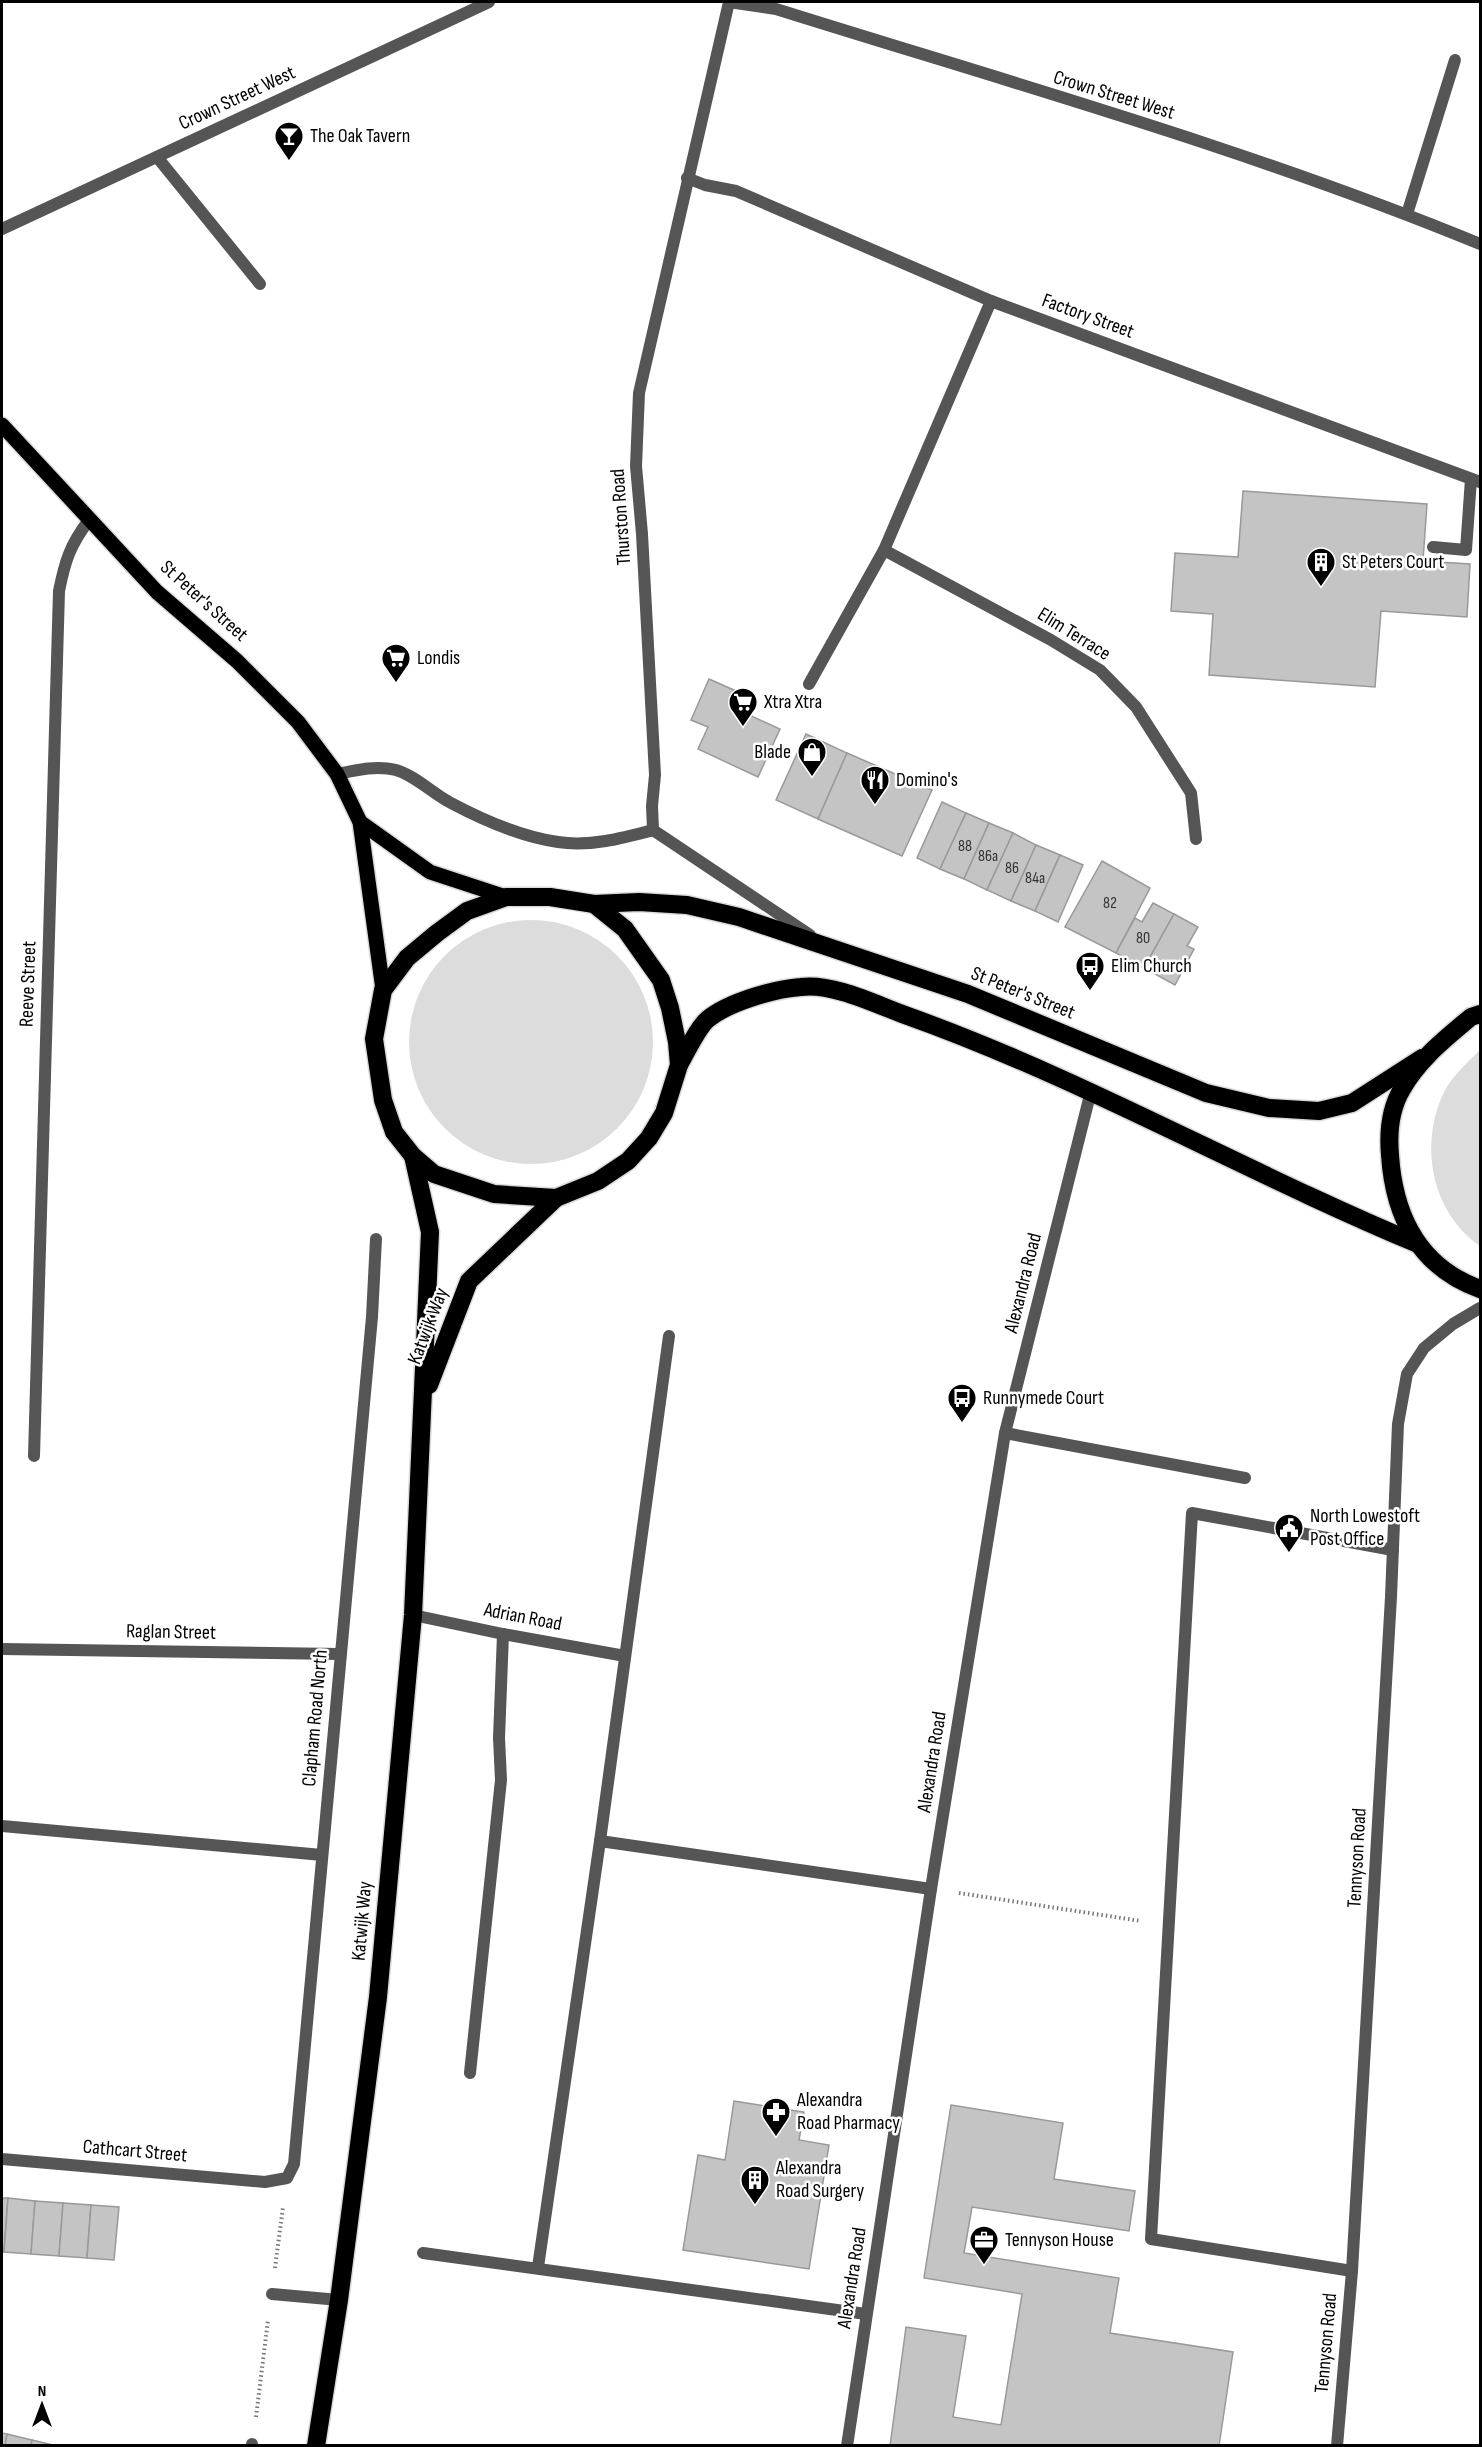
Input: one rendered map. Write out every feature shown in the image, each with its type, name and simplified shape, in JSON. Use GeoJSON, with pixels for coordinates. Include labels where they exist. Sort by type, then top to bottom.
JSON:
{"type":"FeatureCollection","features":[{"type":"Feature","properties":{"kind":"highway","name":"St Peter's Street"},"geometry":{"type":"LineString","coordinates":[[383,990],[407,958],[437,933],[467,911],[506,897],[550,897],[594,904],[639,902],[687,905],[739,918],[968,994],[1206,1093],[1269,1108],[1318,1111],[1352,1103],[1422,1058]]}},
{"type":"Feature","properties":{"kind":"highway"},"geometry":{"type":"LineString","coordinates":[[594,904],[626,929],[661,980],[670,1008],[679,1065]]}},
{"type":"Feature","properties":{"kind":"highway"},"geometry":{"type":"LineString","coordinates":[[383,990],[374,1039],[383,1100],[394,1132],[413,1156],[434,1174],[494,1194],[556,1198],[598,1181],[628,1161],[649,1138],[664,1113],[679,1065],[707,1020],[750,997],[803,986],[837,990],[945,1029],[1091,1091],[1356,1218],[1418,1244]]}},
{"type":"Feature","properties":{"kind":"highway"},"geometry":{"type":"LineString","coordinates":[[1477,1013],[1422,1058],[1401,1090],[1391,1113],[1389,1143],[1391,1176],[1400,1213],[1418,1244],[1445,1272],[1480,1289]]}},
{"type":"Feature","properties":{"kind":"highway","name":"Katwijk Way"},"geometry":{"type":"LineString","coordinates":[[316,2445],[339,2301],[378,1997],[413,1615],[430,1232],[413,1156]]}},
{"type":"Feature","properties":{"kind":"highway","name":"Katwijk Way"},"geometry":{"type":"LineString","coordinates":[[424,1398],[469,1281],[556,1198]]}},
{"type":"Feature","properties":{"kind":"main road","name":"St Peter's Street"},"geometry":{"type":"LineString","coordinates":[[2,425],[157,592],[237,661],[298,722],[337,774],[360,822],[383,990]]}},
{"type":"Feature","properties":{"kind":"main road","name":"St Peter's Street"},"geometry":{"type":"LineString","coordinates":[[360,822],[430,872],[506,897]]}},
{"type":"Feature","properties":{"kind":"street","name":"Crown Street West"},"geometry":{"type":"LineString","coordinates":[[2,229],[489,2]]}},
{"type":"Feature","properties":{"kind":"street","name":"Crown Street West"},"geometry":{"type":"LineString","coordinates":[[729,2],[776,9],[1260,161],[1407,214],[1480,244]]}},
{"type":"Feature","properties":{"kind":"street","name":"Thurston Road"},"geometry":{"type":"LineString","coordinates":[[653,830],[652,806],[655,775],[636,465],[639,393],[729,2]]}},
{"type":"Feature","properties":{"kind":"street"},"geometry":{"type":"LineString","coordinates":[[1407,214],[1455,60]]}},
{"type":"Feature","properties":{"kind":"street"},"geometry":{"type":"LineString","coordinates":[[157,157],[260,284]]}},
{"type":"Feature","properties":{"kind":"street","name":"Factory Street"},"geometry":{"type":"LineString","coordinates":[[687,178],[705,185],[736,191],[991,301],[1476,481]]}},
{"type":"Feature","properties":{"kind":"street"},"geometry":{"type":"LineString","coordinates":[[809,684],[885,550],[991,301]]}},
{"type":"Feature","properties":{"kind":"street"},"geometry":{"type":"LineString","coordinates":[[1433,548],[1466,549],[1476,481]]}},
{"type":"Feature","properties":{"kind":"street","name":"Reeve Street"},"geometry":{"type":"LineString","coordinates":[[34,1456],[59,591],[64,564],[74,540],[89,520]]}},
{"type":"Feature","properties":{"kind":"street","name":"Elim Terrace"},"geometry":{"type":"LineString","coordinates":[[885,550],[1051,640],[1100,670],[1136,707],[1191,793],[1196,839]]}},
{"type":"Feature","properties":{"kind":"street"},"geometry":{"type":"LineString","coordinates":[[337,774],[381,768],[398,770],[460,807],[516,830],[561,843],[590,843],[653,830],[828,947]]}},
{"type":"Feature","properties":{"kind":"street","name":"Alexandra Road"},"geometry":{"type":"LineString","coordinates":[[847,2445],[931,1889],[1005,1433],[1091,1091]]}},
{"type":"Feature","properties":{"kind":"street","name":"Clapham Road North"},"geometry":{"type":"LineString","coordinates":[[265,2182],[287,2178],[294,2164],[372,1317],[376,1239]]}},
{"type":"Feature","properties":{"kind":"street","name":"Tennyson Road"},"geometry":{"type":"LineString","coordinates":[[1337,2445],[1352,2271],[1392,1585],[1398,1424],[1407,1374],[1424,1348],[1453,1324],[1480,1308]]}},
{"type":"Feature","properties":{"kind":"street"},"geometry":{"type":"LineString","coordinates":[[538,2267],[600,1841],[669,1336]]}},
{"type":"Feature","properties":{"kind":"street"},"geometry":{"type":"LineString","coordinates":[[1005,1433],[1245,1478]]}},
{"type":"Feature","properties":{"kind":"street"},"geometry":{"type":"LineString","coordinates":[[1352,2271],[1151,2239],[1192,1513],[1393,1550]]}},
{"type":"Feature","properties":{"kind":"street","name":"Adrian Road"},"geometry":{"type":"LineString","coordinates":[[413,1615],[625,1656]]}},
{"type":"Feature","properties":{"kind":"street"},"geometry":{"type":"LineString","coordinates":[[470,2073],[501,1780],[499,1738],[503,1634]]}},
{"type":"Feature","properties":{"kind":"street","name":"Raglan Street"},"geometry":{"type":"LineString","coordinates":[[2,1649],[340,1654]]}},
{"type":"Feature","properties":{"kind":"street"},"geometry":{"type":"LineString","coordinates":[[2,1826],[322,1856]]}},
{"type":"Feature","properties":{"kind":"street"},"geometry":{"type":"LineString","coordinates":[[600,1841],[931,1889]]}},
{"type":"Feature","properties":{"kind":"street","name":"Cathcart Street"},"geometry":{"type":"LineString","coordinates":[[2,2159],[265,2182]]}},
{"type":"Feature","properties":{"kind":"street"},"geometry":{"type":"LineString","coordinates":[[423,2253],[538,2267],[866,2314]]}},
{"type":"Feature","properties":{"kind":"street"},"geometry":{"type":"LineString","coordinates":[[272,2294],[339,2301]]}},
{"type":"Feature","properties":{"kind":"path"},"geometry":{"type":"LineString","coordinates":[[931,1889],[1168,1926]]}},
{"type":"Feature","properties":{"kind":"shaded area"},"geometry":{"type":"Polygon","coordinates":[[[531,920],[555,922],[578,929],[589,934],[617,956],[639,984],[644,995],[651,1018],[653,1042],[651,1066],[644,1089],[639,1100],[617,1128],[589,1150],[578,1155],[555,1162],[531,1164],[507,1162],[484,1155],[473,1150],[445,1128],[423,1100],[418,1089],[411,1066],[409,1042],[411,1018],[418,995],[423,984],[445,956],[473,934],[484,929],[507,922],[531,920]]]}},
{"type":"Feature","properties":{"kind":"shaded area"},"geometry":{"type":"Polygon","coordinates":[[[1480,1050],[1480,1246],[1463,1232],[1450,1215],[1440,1196],[1431,1155],[1436,1112],[1444,1092],[1456,1075],[1480,1050]]]}},
{"type":"Feature","properties":{"kind":"building","name":"St Peters Court"},"geometry":{"type":"Polygon","coordinates":[[[1243,491],[1427,504],[1423,561],[1470,564],[1467,617],[1381,611],[1375,687],[1209,675],[1213,614],[1171,611],[1175,553],[1238,557],[1243,491]]]}},
{"type":"Feature","properties":{"kind":"building","name":"Xtra Xtra"},"geometry":{"type":"Polygon","coordinates":[[[709,679],[754,699],[747,714],[780,729],[758,777],[698,749],[708,727],[691,720],[709,679]]]}},
{"type":"Feature","properties":{"kind":"building","name":"Blade"},"geometry":{"type":"Polygon","coordinates":[[[806,734],[847,753],[818,819],[776,800],[806,734]]]}},
{"type":"Feature","properties":{"kind":"building","name":"Domino's"},"geometry":{"type":"Polygon","coordinates":[[[847,753],[932,790],[902,856],[818,819],[847,753]]]}},
{"type":"Feature","properties":{"kind":"building"},"geometry":{"type":"Polygon","coordinates":[[[942,802],[966,813],[940,869],[917,858],[942,802]]]}},
{"type":"Feature","properties":{"kind":"building"},"geometry":{"type":"Polygon","coordinates":[[[966,813],[989,823],[964,879],[940,869],[966,813]]]}},
{"type":"Feature","properties":{"kind":"building"},"geometry":{"type":"Polygon","coordinates":[[[989,823],[1013,833],[987,890],[964,879],[989,823]]]}},
{"type":"Feature","properties":{"kind":"building"},"geometry":{"type":"Polygon","coordinates":[[[1013,833],[1036,845],[1011,901],[987,890],[1013,833]]]}},
{"type":"Feature","properties":{"kind":"building"},"geometry":{"type":"Polygon","coordinates":[[[1036,845],[1060,855],[1035,911],[1011,901],[1036,845]]]}},
{"type":"Feature","properties":{"kind":"building"},"geometry":{"type":"Polygon","coordinates":[[[1060,855],[1083,865],[1058,922],[1035,911],[1060,855]]]}},
{"type":"Feature","properties":{"kind":"building"},"geometry":{"type":"Polygon","coordinates":[[[1102,861],[1150,888],[1116,953],[1065,927],[1102,861]]]}},
{"type":"Feature","properties":{"kind":"building"},"geometry":{"type":"Polygon","coordinates":[[[1153,903],[1174,914],[1144,968],[1116,953],[1135,918],[1142,922],[1153,903]]]}},
{"type":"Feature","properties":{"kind":"building"},"geometry":{"type":"Polygon","coordinates":[[[1174,914],[1198,927],[1187,946],[1194,949],[1175,985],[1144,968],[1174,914]]]}},
{"type":"Feature","properties":{"kind":"building","name":"Alexandra Road Surgery"},"geometry":{"type":"Polygon","coordinates":[[[734,2101],[804,2112],[799,2140],[829,2145],[809,2269],[683,2250],[698,2155],[725,2160],[734,2101]]]}},
{"type":"Feature","properties":{"kind":"building","name":"Tennyson House"},"geometry":{"type":"Polygon","coordinates":[[[951,2105],[1063,2123],[1054,2179],[1135,2191],[1129,2231],[972,2207],[964,2253],[1119,2278],[1110,2333],[1233,2352],[1219,2446],[890,2446],[906,2327],[966,2336],[953,2417],[1001,2425],[1022,2294],[924,2278],[951,2105]]]}},
{"type":"Feature","properties":{"kind":"building"},"geometry":{"type":"Polygon","coordinates":[[[2,2198],[8,2198],[4,2252],[2,2252],[2,2198]]]}},
{"type":"Feature","properties":{"kind":"building"},"geometry":{"type":"Polygon","coordinates":[[[8,2198],[35,2201],[31,2254],[4,2252],[8,2198]]]}},
{"type":"Feature","properties":{"kind":"building"},"geometry":{"type":"Polygon","coordinates":[[[35,2201],[63,2203],[59,2256],[31,2254],[35,2201]]]}},
{"type":"Feature","properties":{"kind":"building"},"geometry":{"type":"Polygon","coordinates":[[[63,2203],[91,2205],[87,2258],[59,2256],[63,2203]]]}},
{"type":"Feature","properties":{"kind":"building"},"geometry":{"type":"Polygon","coordinates":[[[91,2205],[119,2207],[114,2260],[87,2258],[91,2205]]]}},
{"type":"Feature","properties":{"kind":"building"},"geometry":{"type":"Polygon","coordinates":[[[2,2433],[7,2434],[5,2446],[2,2446],[2,2433]]]}},
{"type":"Feature","properties":{"kind":"building"},"geometry":{"type":"Polygon","coordinates":[[[7,2434],[32,2440],[31,2446],[5,2446],[7,2434]]]}},
{"type":"Feature","properties":{"kind":"building"},"geometry":{"type":"Polygon","coordinates":[[[32,2440],[57,2446],[31,2446],[32,2440]]]}},
{"type":"Feature","properties":{"kind":"place","name":"The Oak Tavern"},"geometry":{"type":"Point","coordinates":[289,162]}},
{"type":"Feature","properties":{"kind":"place","name":"St Peters Court"},"geometry":{"type":"Point","coordinates":[1321,588]}},
{"type":"Feature","properties":{"kind":"place","name":"Londis"},"geometry":{"type":"Point","coordinates":[396,684]}},
{"type":"Feature","properties":{"kind":"place","name":"Xtra Xtra"},"geometry":{"type":"Point","coordinates":[743,728]}},
{"type":"Feature","properties":{"kind":"place","name":"Blade"},"geometry":{"type":"Point","coordinates":[812,778]}},
{"type":"Feature","properties":{"kind":"place","name":"Domino's"},"geometry":{"type":"Point","coordinates":[875,806]}},
{"type":"Feature","properties":{"kind":"place","name":"Elim Church"},"geometry":{"type":"Point","coordinates":[1090,992]}},
{"type":"Feature","properties":{"kind":"place","name":"Runnymede Court"},"geometry":{"type":"Point","coordinates":[962,1424]}},
{"type":"Feature","properties":{"kind":"place","name":"North Lowestoft Post Office"},"geometry":{"type":"Point","coordinates":[1289,1554]}},
{"type":"Feature","properties":{"kind":"place","name":"Alexandra Road Pharmacy"},"geometry":{"type":"Point","coordinates":[776,2138]}},
{"type":"Feature","properties":{"kind":"place","name":"Alexandra Road Surgery"},"geometry":{"type":"Point","coordinates":[755,2206]}},
{"type":"Feature","properties":{"kind":"place","name":"Tennyson House"},"geometry":{"type":"Point","coordinates":[984,2266]}}]}
